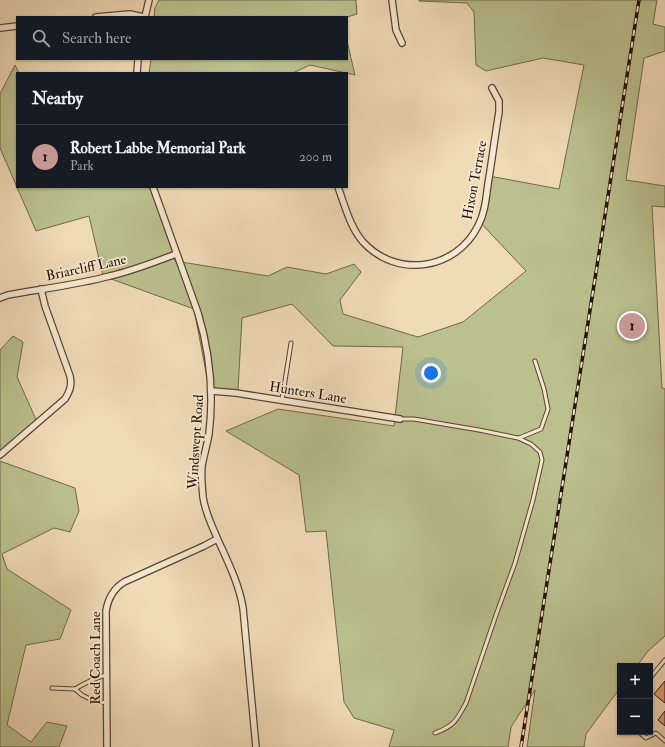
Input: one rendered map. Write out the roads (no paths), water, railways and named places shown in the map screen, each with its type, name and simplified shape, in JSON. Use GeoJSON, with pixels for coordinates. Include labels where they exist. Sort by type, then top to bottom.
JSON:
{"type":"FeatureCollection","features":[{"type":"Feature","properties":{"kind":"street"},"geometry":{"type":"LineString","coordinates":[[144,16],[149,0]]}},
{"type":"Feature","properties":{"kind":"street"},"geometry":{"type":"LineString","coordinates":[[392,0],[396,30],[402,44]]}},
{"type":"Feature","properties":{"kind":"street"},"geometry":{"type":"LineString","coordinates":[[103,16],[130,14],[139,16]]}},
{"type":"Feature","properties":{"kind":"street"},"geometry":{"type":"LineString","coordinates":[[0,28],[16,26]]}},
{"type":"Feature","properties":{"kind":"street"},"geometry":{"type":"LineString","coordinates":[[137,72],[138,60]]}},
{"type":"Feature","properties":{"kind":"street","name":"Hixon Terrace"},"geometry":{"type":"LineString","coordinates":[[338,188],[355,231],[364,243],[378,254],[394,262],[417,265],[435,262],[453,254],[473,235],[479,224],[484,208],[499,112],[499,101],[492,88]]}},
{"type":"Feature","properties":{"kind":"street","name":"Windswept Road"},"geometry":{"type":"LineString","coordinates":[[153,188],[203,329],[208,352],[212,391],[209,434],[202,466],[203,499],[211,525],[237,585],[243,608],[256,747]]}},
{"type":"Feature","properties":{"kind":"street","name":"Briarcliff Lane"},"geometry":{"type":"LineString","coordinates":[[0,298],[8,295],[85,282],[110,276],[176,254]]}},
{"type":"Feature","properties":{"kind":"street"},"geometry":{"type":"LineString","coordinates":[[0,454],[65,399],[71,387],[70,376],[45,306],[41,289]]}},
{"type":"Feature","properties":{"kind":"street","name":"Hunters Lane"},"geometry":{"type":"LineString","coordinates":[[212,391],[236,393],[400,419]]}},
{"type":"Feature","properties":{"kind":"street","name":"Red Coach Lane"},"geometry":{"type":"LineString","coordinates":[[107,747],[106,610],[111,594],[124,582],[218,539]]}},
{"type":"Feature","properties":{"kind":"lane"},"geometry":{"type":"LineString","coordinates":[[282,400],[291,343]]}},
{"type":"Feature","properties":{"kind":"lane"},"geometry":{"type":"LineString","coordinates":[[518,438],[540,429],[548,409],[544,389],[535,361]]}},
{"type":"Feature","properties":{"kind":"lane"},"geometry":{"type":"LineString","coordinates":[[400,419],[414,419],[518,438],[531,444],[540,452],[542,460],[524,533],[466,703],[460,716],[453,724],[445,730],[435,733]]}},
{"type":"Feature","properties":{"kind":"lane"},"geometry":{"type":"LineString","coordinates":[[653,674],[665,660]]}},
{"type":"Feature","properties":{"kind":"lane"},"geometry":{"type":"LineString","coordinates":[[76,690],[84,684],[106,675]]}},
{"type":"Feature","properties":{"kind":"lane"},"geometry":{"type":"LineString","coordinates":[[52,688],[76,690],[82,695],[107,703]]}},
{"type":"Feature","properties":{"kind":"lane"},"geometry":{"type":"LineString","coordinates":[[642,735],[646,738],[656,734],[665,741]]}},
{"type":"Feature","properties":{"kind":"railway"},"geometry":{"type":"LineString","coordinates":[[521,747],[639,0]]}},
{"type":"Feature","properties":{"kind":"place","name":"Robert Labbe Memorial Park"},"geometry":{"type":"Point","coordinates":[632,326]}}]}
